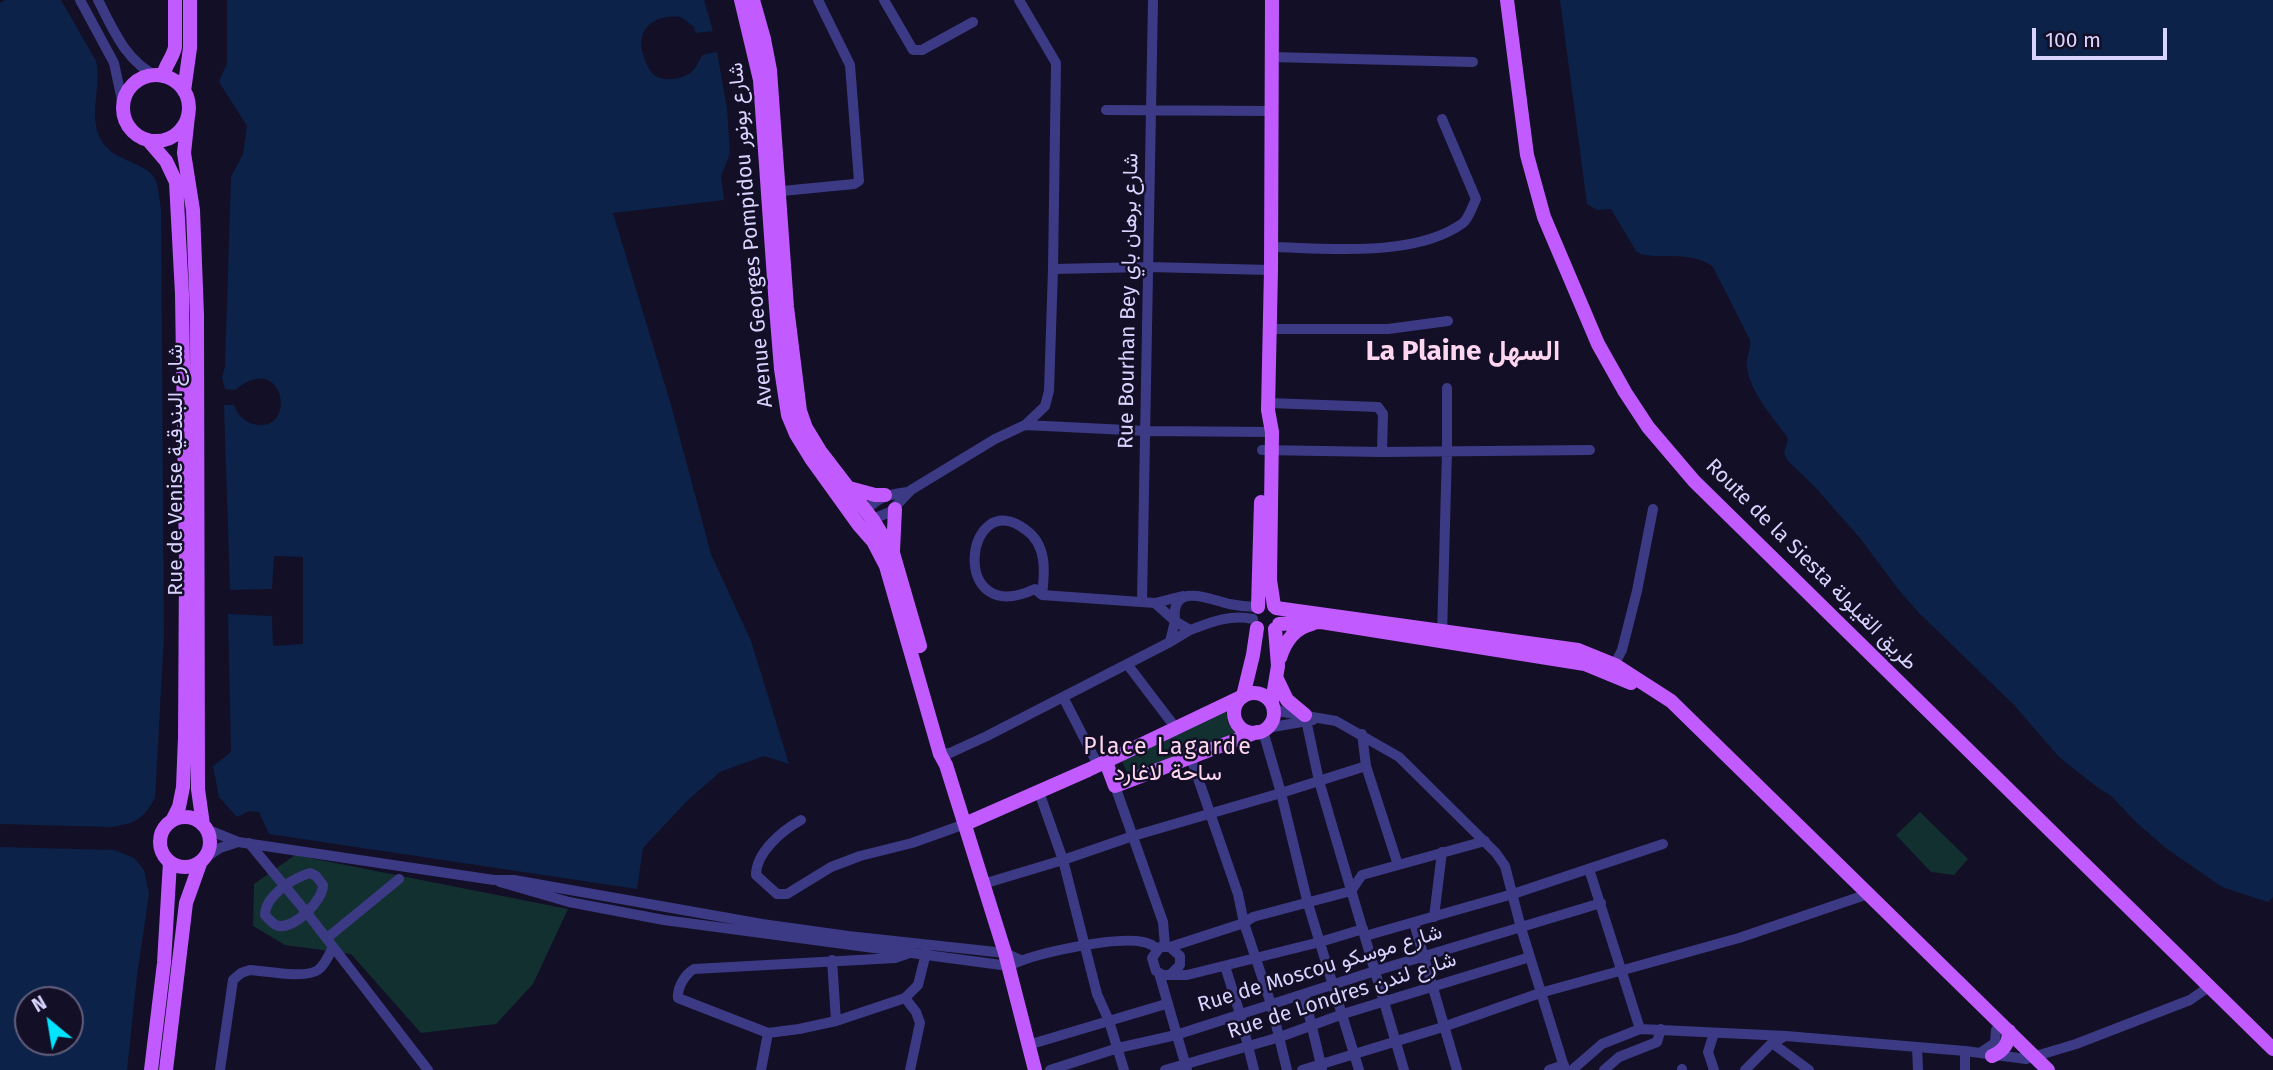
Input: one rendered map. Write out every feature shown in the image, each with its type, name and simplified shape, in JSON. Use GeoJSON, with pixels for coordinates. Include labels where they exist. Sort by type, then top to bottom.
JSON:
{"type":"FeatureCollection","features":[{"type":"Feature","properties":{"kind":"main road"},"geometry":{"type":"LineString","coordinates":[[160,76],[174,54],[175,0]]}},
{"type":"Feature","properties":{"kind":"main road"},"geometry":{"type":"LineString","coordinates":[[184,91],[190,48],[190,0]]}},
{"type":"Feature","properties":{"kind":"main road","name":"Avenue Georges Pompidou شارع بونور"},"geometry":{"type":"LineString","coordinates":[[741,0],[760,80],[775,192]]}},
{"type":"Feature","properties":{"kind":"main road","name":"Avenue Georges Pompidou شارع بونور"},"geometry":{"type":"LineString","coordinates":[[753,0],[770,70],[777,319],[796,434],[858,524],[873,541],[886,566],[946,757]]}},
{"type":"Feature","properties":{"kind":"main road"},"geometry":{"type":"LineString","coordinates":[[1102,763],[1115,786],[1262,730],[1273,719],[1277,626],[1281,617],[1275,607],[1270,580],[1267,450],[1272,271],[1272,0]]}},
{"type":"Feature","properties":{"kind":"main road","name":"Route de la Siesta طريق القيلولة"},"geometry":{"type":"LineString","coordinates":[[1507,0],[1527,155],[1544,217],[1598,344],[1648,426],[1694,481],[2273,1049]]}},
{"type":"Feature","properties":{"kind":"main road"},"geometry":{"type":"LineString","coordinates":[[160,76],[171,79],[184,91],[188,116],[177,133],[161,140],[148,140],[131,130],[123,114],[123,105],[134,84],[141,79],[160,76]]}},
{"type":"Feature","properties":{"kind":"main road","name":"Rue de Venise شارع البندقية"},"geometry":{"type":"LineString","coordinates":[[188,116],[184,153],[193,210],[197,315],[198,789],[205,827]]}},
{"type":"Feature","properties":{"kind":"main road","name":"Rue de Venise شارع البندقية"},"geometry":{"type":"LineString","coordinates":[[148,140],[166,161],[176,182],[182,294],[186,565],[185,737],[183,787],[179,807],[173,819]]}},
{"type":"Feature","properties":{"kind":"main road","name":"Avenue Georges Pompidou شارع بونور"},"geometry":{"type":"LineString","coordinates":[[794,413],[870,515],[893,553],[946,757]]}},
{"type":"Feature","properties":{"kind":"main road"},"geometry":{"type":"LineString","coordinates":[[1262,730],[1244,730],[1235,720],[1235,706],[1243,695],[1254,655],[1267,450]]}},
{"type":"Feature","properties":{"kind":"main road"},"geometry":{"type":"LineString","coordinates":[[848,488],[885,495]]}},
{"type":"Feature","properties":{"kind":"main road"},"geometry":{"type":"LineString","coordinates":[[893,553],[895,509]]}},
{"type":"Feature","properties":{"kind":"main road"},"geometry":{"type":"LineString","coordinates":[[1256,618],[1267,604],[1612,669],[1665,708],[1864,896],[2033,1062],[2048,1070]]}},
{"type":"Feature","properties":{"kind":"main road"},"geometry":{"type":"LineString","coordinates":[[1256,618],[1266,631],[1277,626],[1321,622],[1442,637]]}},
{"type":"Feature","properties":{"kind":"main road"},"geometry":{"type":"LineString","coordinates":[[1309,718],[1287,700],[1277,673],[1287,641],[1293,634],[1306,625],[1321,622]]}},
{"type":"Feature","properties":{"kind":"main road"},"geometry":{"type":"LineString","coordinates":[[965,824],[1102,763],[1243,695],[1256,692],[1273,705]]}},
{"type":"Feature","properties":{"kind":"main road"},"geometry":{"type":"LineString","coordinates":[[946,757],[983,884],[1012,960],[1035,1070]]}},
{"type":"Feature","properties":{"kind":"main road"},"geometry":{"type":"LineString","coordinates":[[166,1070],[186,903],[209,845],[205,827],[189,817],[173,819],[164,828],[159,841],[163,855],[170,862],[186,867],[202,860]]}},
{"type":"Feature","properties":{"kind":"main road"},"geometry":{"type":"LineString","coordinates":[[151,1070],[165,950],[170,862]]}},
{"type":"Feature","properties":{"kind":"main road"},"geometry":{"type":"LineString","coordinates":[[1986,1054],[1999,1053],[2004,1034]]}},
{"type":"Feature","properties":{"kind":"street"},"geometry":{"type":"LineString","coordinates":[[80,0],[114,63],[123,105]]}},
{"type":"Feature","properties":{"kind":"street"},"geometry":{"type":"LineString","coordinates":[[98,0],[123,46],[142,67],[160,76]]}},
{"type":"Feature","properties":{"kind":"street"},"geometry":{"type":"LineString","coordinates":[[775,192],[854,184],[859,181],[850,65],[818,0]]}},
{"type":"Feature","properties":{"kind":"street"},"geometry":{"type":"LineString","coordinates":[[884,0],[913,50],[922,50],[973,22]]}},
{"type":"Feature","properties":{"kind":"street"},"geometry":{"type":"LineString","coordinates":[[870,515],[895,509],[908,492],[995,439],[1026,425],[1045,406],[1049,391],[1053,269],[1056,63],[1019,0]]}},
{"type":"Feature","properties":{"kind":"street","name":"Rue Bourhan Bey شارع برهان باي"},"geometry":{"type":"LineString","coordinates":[[1142,602],[1153,0]]}},
{"type":"Feature","properties":{"kind":"street"},"geometry":{"type":"LineString","coordinates":[[1271,57],[1473,62]]}},
{"type":"Feature","properties":{"kind":"street"},"geometry":{"type":"LineString","coordinates":[[1106,110],[1271,111]]}},
{"type":"Feature","properties":{"kind":"street"},"geometry":{"type":"LineString","coordinates":[[1271,247],[1356,250],[1429,240],[1465,222],[1476,199],[1442,119]]}},
{"type":"Feature","properties":{"kind":"street"},"geometry":{"type":"LineString","coordinates":[[1053,269],[1148,267],[1272,271]]}},
{"type":"Feature","properties":{"kind":"street"},"geometry":{"type":"LineString","coordinates":[[1271,329],[1388,329],[1448,321]]}},
{"type":"Feature","properties":{"kind":"street"},"geometry":{"type":"LineString","coordinates":[[1442,637],[1447,388]]}},
{"type":"Feature","properties":{"kind":"street"},"geometry":{"type":"LineString","coordinates":[[1269,407],[1378,407],[1383,414],[1382,452]]}},
{"type":"Feature","properties":{"kind":"street"},"geometry":{"type":"LineString","coordinates":[[1026,425],[1147,431],[1267,432]]}},
{"type":"Feature","properties":{"kind":"street"},"geometry":{"type":"LineString","coordinates":[[1267,450],[1590,450]]}},
{"type":"Feature","properties":{"kind":"street"},"geometry":{"type":"LineString","coordinates":[[858,524],[870,515],[885,495],[908,492]]}},
{"type":"Feature","properties":{"kind":"street"},"geometry":{"type":"LineString","coordinates":[[1612,669],[1622,650],[1653,509]]}},
{"type":"Feature","properties":{"kind":"street"},"geometry":{"type":"LineString","coordinates":[[1042,594],[1045,567],[1040,548],[1031,534],[1005,520],[984,530],[973,555],[979,580],[986,589],[998,595],[1012,596],[1035,589],[1042,594],[1155,603],[1186,595],[1232,605],[1256,618]]}},
{"type":"Feature","properties":{"kind":"street"},"geometry":{"type":"LineString","coordinates":[[1170,642],[1176,603],[1186,595]]}},
{"type":"Feature","properties":{"kind":"street"},"geometry":{"type":"LineString","coordinates":[[1155,603],[1190,630]]}},
{"type":"Feature","properties":{"kind":"street"},"geometry":{"type":"LineString","coordinates":[[1228,617],[1233,612],[1232,605]]}},
{"type":"Feature","properties":{"kind":"street"},"geometry":{"type":"LineString","coordinates":[[946,757],[1190,630],[1228,617],[1256,618]]}},
{"type":"Feature","properties":{"kind":"street"},"geometry":{"type":"LineString","coordinates":[[1127,664],[1175,727]]}},
{"type":"Feature","properties":{"kind":"street"},"geometry":{"type":"LineString","coordinates":[[1063,697],[1102,763]]}},
{"type":"Feature","properties":{"kind":"street"},"geometry":{"type":"LineString","coordinates":[[1273,705],[1283,712],[1336,721],[1399,757],[1496,853],[1505,866],[1521,928],[1567,1068]]}},
{"type":"Feature","properties":{"kind":"street"},"geometry":{"type":"LineString","coordinates":[[1309,718],[1262,730],[1281,793],[1308,904],[1359,1070]]}},
{"type":"Feature","properties":{"kind":"street"},"geometry":{"type":"LineString","coordinates":[[1309,718],[1319,781],[1404,1070]]}},
{"type":"Feature","properties":{"kind":"street"},"geometry":{"type":"LineString","coordinates":[[1362,734],[1366,766],[1398,865]]}},
{"type":"Feature","properties":{"kind":"street"},"geometry":{"type":"LineString","coordinates":[[1191,758],[1238,894],[1244,923],[1271,1004],[1287,1070]]}},
{"type":"Feature","properties":{"kind":"street"},"geometry":{"type":"LineString","coordinates":[[983,884],[1366,766]]}},
{"type":"Feature","properties":{"kind":"street"},"geometry":{"type":"LineString","coordinates":[[1115,786],[1163,922],[1160,946]]}},
{"type":"Feature","properties":{"kind":"street"},"geometry":{"type":"LineString","coordinates":[[1039,792],[1063,860],[1097,994],[1109,1021],[1124,1070]]}},
{"type":"Feature","properties":{"kind":"street"},"geometry":{"type":"LineString","coordinates":[[801,820],[785,829],[756,866],[756,875],[777,894],[787,894],[831,867],[860,856],[922,840],[965,824]]}},
{"type":"Feature","properties":{"kind":"street"},"geometry":{"type":"LineString","coordinates":[[205,827],[244,842],[494,880],[514,880],[927,950],[1012,960],[1125,941],[1160,946],[1178,952],[1181,960],[1178,969],[1171,974]]}},
{"type":"Feature","properties":{"kind":"street"},"geometry":{"type":"LineString","coordinates":[[1186,1067],[1159,973],[1152,963],[1153,954],[1160,946],[1244,923],[1253,917],[1351,891],[1362,875],[1485,841]]}},
{"type":"Feature","properties":{"kind":"street"},"geometry":{"type":"LineString","coordinates":[[202,860],[220,848],[244,842]]}},
{"type":"Feature","properties":{"kind":"street"},"geometry":{"type":"LineString","coordinates":[[244,842],[307,913],[428,1070]]}},
{"type":"Feature","properties":{"kind":"street"},"geometry":{"type":"LineString","coordinates":[[1159,973],[1187,975],[1320,942],[1414,923],[1513,894],[1663,844]]}},
{"type":"Feature","properties":{"kind":"street"},"geometry":{"type":"LineString","coordinates":[[1434,917],[1442,852]]}},
{"type":"Feature","properties":{"kind":"street"},"geometry":{"type":"LineString","coordinates":[[1589,869],[1640,1028]]}},
{"type":"Feature","properties":{"kind":"street"},"geometry":{"type":"LineString","coordinates":[[310,873],[323,885],[323,891],[307,913],[281,926],[274,924],[265,915],[265,908],[269,900],[286,887],[302,875],[310,873]]}},
{"type":"Feature","properties":{"kind":"street"},"geometry":{"type":"LineString","coordinates":[[220,1070],[233,980],[250,970],[308,974],[317,970],[326,962],[330,942],[399,878]]}},
{"type":"Feature","properties":{"kind":"street"},"geometry":{"type":"LineString","coordinates":[[1302,1070],[1321,1067],[1541,993],[1739,937],[1864,896]]}},
{"type":"Feature","properties":{"kind":"street","name":"Rue de Moscou شارع موسكو"},"geometry":{"type":"LineString","coordinates":[[1050,1070],[1118,1048],[1176,1035],[1423,956],[1601,903]]}},
{"type":"Feature","properties":{"kind":"street"},"geometry":{"type":"LineString","coordinates":[[1414,923],[1457,1070]]}},
{"type":"Feature","properties":{"kind":"street"},"geometry":{"type":"LineString","coordinates":[[912,948],[895,958],[702,968],[688,972],[678,992],[678,998],[768,1033],[799,1029],[836,1021],[905,998],[918,985],[927,950]]}},
{"type":"Feature","properties":{"kind":"street","name":"Rue de Londres شارع لندن"},"geometry":{"type":"LineString","coordinates":[[1165,1070],[1186,1067],[1343,1014],[1530,957]]}},
{"type":"Feature","properties":{"kind":"street"},"geometry":{"type":"LineString","coordinates":[[832,960],[836,1021]]}},
{"type":"Feature","properties":{"kind":"street"},"geometry":{"type":"LineString","coordinates":[[1225,966],[1254,1070]]}},
{"type":"Feature","properties":{"kind":"street"},"geometry":{"type":"LineString","coordinates":[[1549,1070],[1567,1068],[1602,1044],[1640,1028],[1786,1036],[1965,1051],[2033,1062],[2190,1000],[2210,986]]}},
{"type":"Feature","properties":{"kind":"street"},"geometry":{"type":"LineString","coordinates":[[1304,994],[1321,1067]]}},
{"type":"Feature","properties":{"kind":"street"},"geometry":{"type":"LineString","coordinates":[[905,998],[916,1012],[920,1023],[910,1070]]}},
{"type":"Feature","properties":{"kind":"street"},"geometry":{"type":"LineString","coordinates":[[1028,1045],[1166,1004]]}},
{"type":"Feature","properties":{"kind":"street"},"geometry":{"type":"LineString","coordinates":[[1609,1068],[1619,1057],[1657,1042],[1661,1029]]}},
{"type":"Feature","properties":{"kind":"street"},"geometry":{"type":"LineString","coordinates":[[761,1070],[768,1033]]}},
{"type":"Feature","properties":{"kind":"street"},"geometry":{"type":"LineString","coordinates":[[1714,1033],[1708,1052],[1714,1070]]}},
{"type":"Feature","properties":{"kind":"street"},"geometry":{"type":"LineString","coordinates":[[1747,1069],[1772,1043],[1786,1036]]}},
{"type":"Feature","properties":{"kind":"street"},"geometry":{"type":"LineString","coordinates":[[1772,1043],[1809,1070]]}},
{"type":"Feature","properties":{"kind":"street"},"geometry":{"type":"LineString","coordinates":[[1917,1048],[1918,1070]]}},
{"type":"Feature","properties":{"kind":"street"},"geometry":{"type":"LineString","coordinates":[[1965,1051],[1965,1070]]}},
{"type":"Feature","properties":{"kind":"green space"},"geometry":{"type":"Polygon","coordinates":[[[1226,709],[1228,723],[1237,734],[1128,775],[1122,761],[1226,709]]]}},
{"type":"Feature","properties":{"kind":"green space"},"geometry":{"type":"Polygon","coordinates":[[[1920,812],[1968,859],[1954,875],[1931,872],[1896,835],[1920,812]]]}},
{"type":"Feature","properties":{"kind":"green space"},"geometry":{"type":"Polygon","coordinates":[[[295,855],[568,909],[533,984],[496,1024],[421,1033],[351,954],[285,945],[253,926],[254,884],[295,855]]]}},
{"type":"Feature","properties":{"kind":"water"},"geometry":{"type":"Polygon","coordinates":[[[5,0],[61,0],[96,61],[98,79],[95,117],[99,136],[111,151],[154,177],[161,209],[164,635],[155,798],[137,820],[110,827],[0,824],[0,3],[5,0]]]}},
{"type":"Feature","properties":{"kind":"water"},"geometry":{"type":"Polygon","coordinates":[[[227,0],[704,0],[713,31],[696,33],[693,26],[681,17],[664,18],[650,24],[642,36],[641,45],[651,72],[666,79],[676,79],[690,73],[702,55],[717,52],[727,108],[730,154],[721,176],[724,200],[613,213],[671,405],[711,554],[751,641],[789,764],[764,756],[720,772],[687,801],[643,848],[637,889],[269,834],[259,812],[249,811],[237,817],[219,797],[213,766],[231,752],[228,614],[272,616],[273,646],[303,644],[303,557],[274,556],[272,589],[230,590],[224,405],[234,405],[241,417],[253,424],[267,424],[277,418],[281,407],[275,385],[265,379],[252,380],[235,390],[225,389],[222,377],[225,367],[231,177],[243,154],[247,126],[219,82],[227,63],[227,0]]]}},
{"type":"Feature","properties":{"kind":"water"},"geometry":{"type":"Polygon","coordinates":[[[1560,0],[2273,0],[2273,897],[2268,902],[2222,887],[2167,849],[2110,795],[2059,757],[2014,705],[1918,612],[1860,538],[1787,460],[1784,453],[1788,440],[1786,435],[1752,386],[1747,363],[1750,340],[1713,267],[1687,257],[1641,254],[1636,251],[1611,209],[1597,210],[1587,204],[1560,0]]]}},
{"type":"Feature","properties":{"kind":"water"},"geometry":{"type":"Polygon","coordinates":[[[0,847],[114,850],[134,858],[144,870],[149,894],[127,1070],[0,1070],[0,847]]]}},
{"type":"Feature","properties":{"kind":"district","name":"La Plaine السهل"},"geometry":{"type":"Point","coordinates":[1463,352]}},
{"type":"Feature","properties":{"kind":"district","name":"Place Lagarde ساحة لاغارد"},"geometry":{"type":"Point","coordinates":[1168,761]}}]}
